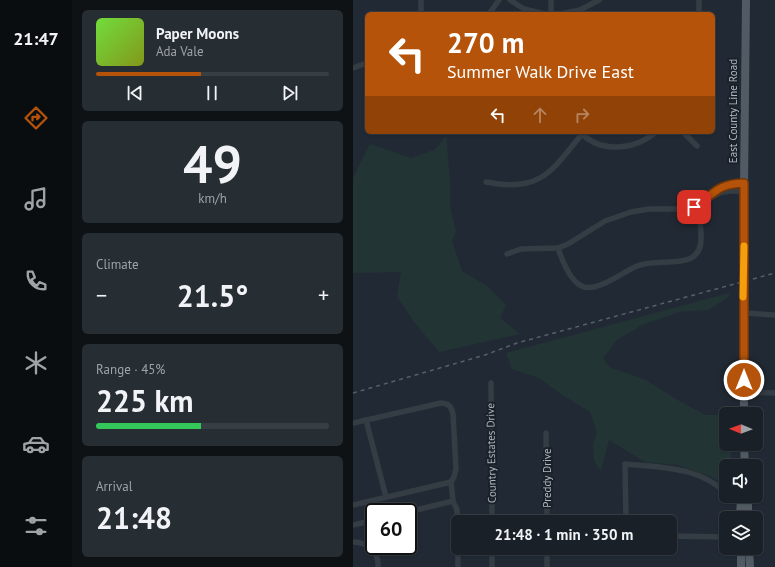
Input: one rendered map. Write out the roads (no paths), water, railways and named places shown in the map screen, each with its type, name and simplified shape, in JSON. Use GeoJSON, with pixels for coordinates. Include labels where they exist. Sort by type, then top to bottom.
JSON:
{"type":"FeatureCollection","features":[{"type":"Feature","properties":{"kind":"main road","name":"East County Line Road"},"geometry":{"type":"LineString","coordinates":[[744,407],[746,0]]}},
{"type":"Feature","properties":{"kind":"main road"},"geometry":{"type":"LineString","coordinates":[[741,555],[741,567]]}},
{"type":"Feature","properties":{"kind":"main road"},"geometry":{"type":"LineString","coordinates":[[749,555],[750,567]]}},
{"type":"Feature","properties":{"kind":"street"},"geometry":{"type":"LineString","coordinates":[[421,0],[421,12]]}},
{"type":"Feature","properties":{"kind":"street"},"geometry":{"type":"LineString","coordinates":[[490,12],[499,0]]}},
{"type":"Feature","properties":{"kind":"street"},"geometry":{"type":"LineString","coordinates":[[510,0],[525,9],[537,12]]}},
{"type":"Feature","properties":{"kind":"street"},"geometry":{"type":"LineString","coordinates":[[551,0],[551,12]]}},
{"type":"Feature","properties":{"kind":"street"},"geometry":{"type":"LineString","coordinates":[[570,12],[580,10],[599,0]]}},
{"type":"Feature","properties":{"kind":"street"},"geometry":{"type":"LineString","coordinates":[[699,0],[699,12]]}},
{"type":"Feature","properties":{"kind":"street"},"geometry":{"type":"LineString","coordinates":[[353,68],[365,64]]}},
{"type":"Feature","properties":{"kind":"street"},"geometry":{"type":"LineString","coordinates":[[486,182],[513,186],[537,180],[555,166],[580,134]]}},
{"type":"Feature","properties":{"kind":"street"},"geometry":{"type":"LineString","coordinates":[[583,134],[598,143],[613,147],[624,147],[637,144],[654,134]]}},
{"type":"Feature","properties":{"kind":"street"},"geometry":{"type":"LineString","coordinates":[[685,134],[697,146]]}},
{"type":"Feature","properties":{"kind":"street"},"geometry":{"type":"LineString","coordinates":[[507,254],[521,249],[558,248],[568,244],[605,222],[626,213],[644,210],[686,209],[696,206],[719,193],[744,187]]}},
{"type":"Feature","properties":{"kind":"street"},"geometry":{"type":"LineString","coordinates":[[558,248],[572,278],[580,286],[589,288],[597,287],[639,265],[655,262],[685,261],[693,258],[701,243],[701,224],[696,206]]}},
{"type":"Feature","properties":{"kind":"street"},"geometry":{"type":"LineString","coordinates":[[744,313],[775,315]]}},
{"type":"Feature","properties":{"kind":"street","name":"Country Estates Drive"},"geometry":{"type":"LineString","coordinates":[[491,383],[492,515]]}},
{"type":"Feature","properties":{"kind":"street"},"geometry":{"type":"LineString","coordinates":[[744,392],[775,392]]}},
{"type":"Feature","properties":{"kind":"street"},"geometry":{"type":"LineString","coordinates":[[353,423],[441,403],[448,404],[451,406],[453,414],[457,469],[455,477],[451,482],[353,505]]}},
{"type":"Feature","properties":{"kind":"street"},"geometry":{"type":"LineString","coordinates":[[366,420],[386,497]]}},
{"type":"Feature","properties":{"kind":"street","name":"Preddy Drive"},"geometry":{"type":"LineString","coordinates":[[546,433],[547,515]]}},
{"type":"Feature","properties":{"kind":"street"},"geometry":{"type":"LineString","coordinates":[[626,515],[625,464],[692,473],[719,487]]}},
{"type":"Feature","properties":{"kind":"street"},"geometry":{"type":"LineString","coordinates":[[451,482],[453,501],[457,510],[458,567]]}},
{"type":"Feature","properties":{"kind":"street"},"geometry":{"type":"LineString","coordinates":[[417,510],[453,501]]}},
{"type":"Feature","properties":{"kind":"street"},"geometry":{"type":"LineString","coordinates":[[353,525],[365,522]]}},
{"type":"Feature","properties":{"kind":"street"},"geometry":{"type":"LineString","coordinates":[[677,536],[719,537]]}},
{"type":"Feature","properties":{"kind":"street"},"geometry":{"type":"LineString","coordinates":[[353,542],[363,543],[371,547],[377,559],[378,567]]}},
{"type":"Feature","properties":{"kind":"street"},"geometry":{"type":"LineString","coordinates":[[492,555],[492,567]]}},
{"type":"Feature","properties":{"kind":"street"},"geometry":{"type":"LineString","coordinates":[[547,555],[547,567]]}},
{"type":"Feature","properties":{"kind":"railway"},"geometry":{"type":"LineString","coordinates":[[353,393],[485,355],[517,343],[775,273]]}}]}
